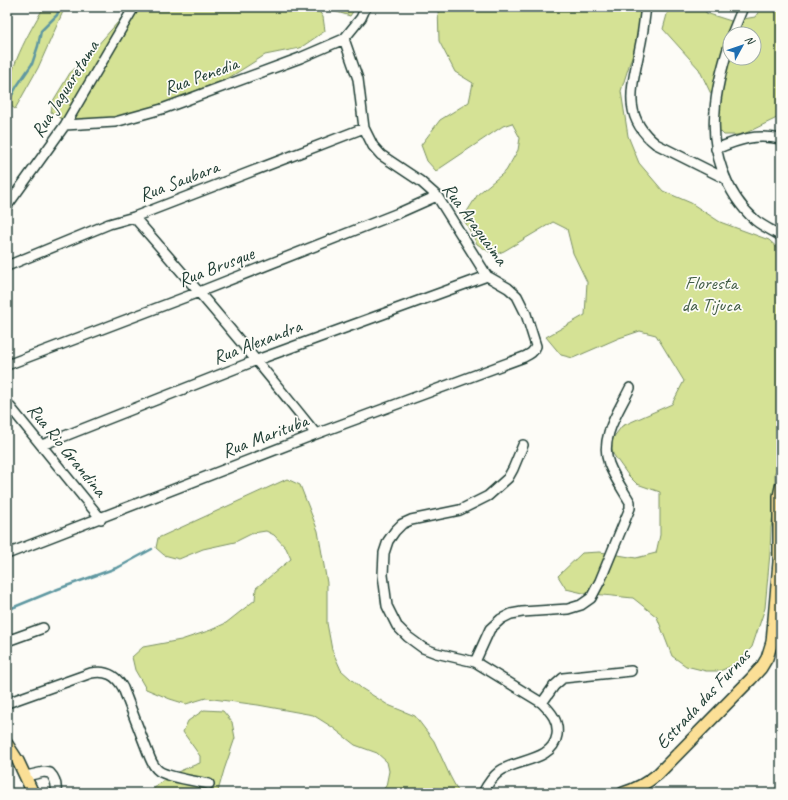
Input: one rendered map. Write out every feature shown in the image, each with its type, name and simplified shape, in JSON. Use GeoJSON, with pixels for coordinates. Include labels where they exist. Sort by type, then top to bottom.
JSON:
{"type":"FeatureCollection","features":[{"type":"Feature","properties":{"kind":"main road","name":"Estrada das Furnas"},"geometry":{"type":"LineString","coordinates":[[623,793],[635,789],[658,774],[752,679],[767,658],[772,642],[779,562],[779,496],[781,487]]}},
{"type":"Feature","properties":{"kind":"main road"},"geometry":{"type":"LineString","coordinates":[[7,744],[26,776],[33,793]]}},
{"type":"Feature","properties":{"kind":"street","name":"Rua Jaguaretama"},"geometry":{"type":"LineString","coordinates":[[7,206],[65,125],[134,7]]}},
{"type":"Feature","properties":{"kind":"street"},"geometry":{"type":"LineString","coordinates":[[344,39],[361,18],[366,7]]}},
{"type":"Feature","properties":{"kind":"street"},"geometry":{"type":"LineString","coordinates":[[646,7],[641,45],[631,95],[632,106],[638,123],[648,137],[656,144],[726,179]]}},
{"type":"Feature","properties":{"kind":"street"},"geometry":{"type":"LineString","coordinates":[[735,26],[743,7]]}},
{"type":"Feature","properties":{"kind":"street","name":"Rua Penedia"},"geometry":{"type":"LineString","coordinates":[[65,125],[115,122],[162,109],[300,58],[344,39]]}},
{"type":"Feature","properties":{"kind":"street","name":"Rua Araguaima"},"geometry":{"type":"LineString","coordinates":[[344,39],[358,79],[364,128],[373,146],[381,155],[420,181],[436,196],[487,276],[508,288],[517,296],[526,314],[536,346],[534,350]]}},
{"type":"Feature","properties":{"kind":"street"},"geometry":{"type":"LineString","coordinates":[[723,66],[714,111],[716,149],[726,179],[740,205],[756,221],[781,236]]}},
{"type":"Feature","properties":{"kind":"street","name":"Rua Saubara"},"geometry":{"type":"LineString","coordinates":[[7,266],[109,224],[134,217],[364,128]]}},
{"type":"Feature","properties":{"kind":"street"},"geometry":{"type":"LineString","coordinates":[[716,149],[734,141],[755,136],[768,136],[781,139]]}},
{"type":"Feature","properties":{"kind":"street","name":"Rua Brusque"},"geometry":{"type":"LineString","coordinates":[[7,364],[200,292],[401,212],[436,196]]}},
{"type":"Feature","properties":{"kind":"street"},"geometry":{"type":"LineString","coordinates":[[134,217],[200,292],[316,434]]}},
{"type":"Feature","properties":{"kind":"street","name":"Rua Alexandra"},"geometry":{"type":"LineString","coordinates":[[42,445],[257,360],[487,276]]}},
{"type":"Feature","properties":{"kind":"street","name":"Rua Marituba"},"geometry":{"type":"LineString","coordinates":[[8,553],[101,519],[316,434],[524,357],[531,354],[534,350]]}},
{"type":"Feature","properties":{"kind":"street"},"geometry":{"type":"LineString","coordinates":[[475,662],[490,629],[501,619],[511,614],[522,612],[568,610],[581,605],[592,598],[630,508],[630,502],[609,464],[607,442],[610,429],[630,388]]}},
{"type":"Feature","properties":{"kind":"street","name":"Rua Rio Grandina"},"geometry":{"type":"LineString","coordinates":[[7,403],[101,519]]}},
{"type":"Feature","properties":{"kind":"street"},"geometry":{"type":"LineString","coordinates":[[483,793],[488,782],[499,772],[510,766],[541,756],[550,750],[556,742],[556,722],[550,710],[542,703],[475,662],[436,653],[423,648],[408,637],[397,626],[387,606],[383,575],[384,553],[388,541],[402,524],[411,520],[460,510],[488,496],[508,478],[523,445]]}},
{"type":"Feature","properties":{"kind":"street"},"geometry":{"type":"LineString","coordinates":[[7,641],[43,628]]}},
{"type":"Feature","properties":{"kind":"street"},"geometry":{"type":"LineString","coordinates":[[542,703],[554,686],[563,678],[631,670]]}},
{"type":"Feature","properties":{"kind":"street"},"geometry":{"type":"LineString","coordinates":[[7,703],[92,673],[108,673],[119,681],[124,688],[154,766],[159,771],[167,774],[209,784]]}},
{"type":"Feature","properties":{"kind":"street"},"geometry":{"type":"LineString","coordinates":[[26,776],[44,772],[50,773],[56,783],[56,793]]}},
{"type":"Feature","properties":{"kind":"green space"},"geometry":{"type":"Polygon","coordinates":[[[44,7],[65,7],[38,68],[15,109],[7,103],[14,65],[31,29],[44,7]]]}},
{"type":"Feature","properties":{"kind":"green space"},"geometry":{"type":"Polygon","coordinates":[[[129,7],[316,7],[323,17],[325,31],[300,48],[265,55],[227,79],[190,93],[150,113],[75,127],[51,112],[53,101],[70,73],[88,56],[119,21],[129,7]]]}},
{"type":"Feature","properties":{"kind":"green space"},"geometry":{"type":"Polygon","coordinates":[[[321,7],[356,7],[350,16],[321,7]]]}},
{"type":"Feature","properties":{"kind":"green space","name":"Floresta da Tijuca"},"geometry":{"type":"Polygon","coordinates":[[[438,7],[653,7],[633,53],[621,91],[628,136],[639,163],[663,191],[691,203],[720,222],[769,240],[781,251],[781,466],[775,472],[775,500],[771,528],[765,608],[752,647],[736,664],[720,671],[706,671],[686,666],[672,656],[657,617],[633,598],[583,593],[566,589],[558,576],[582,553],[600,552],[636,558],[656,553],[660,535],[660,492],[637,484],[628,475],[613,454],[610,442],[622,426],[672,404],[684,381],[656,335],[640,331],[619,338],[573,358],[561,355],[546,337],[585,315],[587,282],[573,253],[567,229],[553,222],[504,251],[494,255],[477,244],[463,218],[478,194],[506,171],[518,150],[520,138],[512,123],[503,126],[436,171],[427,161],[421,145],[440,120],[469,102],[473,83],[455,72],[439,41],[438,7]]]}},
{"type":"Feature","properties":{"kind":"green space"},"geometry":{"type":"Polygon","coordinates":[[[669,7],[705,7],[706,13],[731,21],[755,17],[762,7],[781,7],[781,116],[742,135],[724,135],[717,128],[713,115],[712,96],[699,69],[663,29],[669,7]]]}},
{"type":"Feature","properties":{"kind":"green space"},"geometry":{"type":"Polygon","coordinates":[[[287,479],[300,485],[318,531],[327,583],[327,623],[332,650],[341,670],[361,688],[388,705],[415,716],[434,741],[459,793],[380,793],[386,786],[389,771],[387,762],[377,753],[355,745],[332,727],[313,715],[258,705],[206,698],[186,704],[146,689],[135,670],[132,657],[143,647],[181,640],[211,630],[226,623],[255,600],[256,588],[291,559],[286,548],[274,535],[266,531],[253,533],[235,542],[203,549],[179,559],[164,555],[156,548],[158,538],[287,479]]]}},
{"type":"Feature","properties":{"kind":"green space"},"geometry":{"type":"Polygon","coordinates":[[[204,710],[223,711],[232,722],[235,738],[218,791],[220,793],[150,793],[166,778],[200,763],[200,756],[183,732],[188,721],[204,710]]]}},
{"type":"Feature","properties":{"kind":"waterway"},"geometry":{"type":"LineString","coordinates":[[7,104],[32,64],[41,31],[57,15],[60,7]]}},
{"type":"Feature","properties":{"kind":"waterway"},"geometry":{"type":"LineString","coordinates":[[7,610],[58,589],[119,567],[152,549]]}}]}
